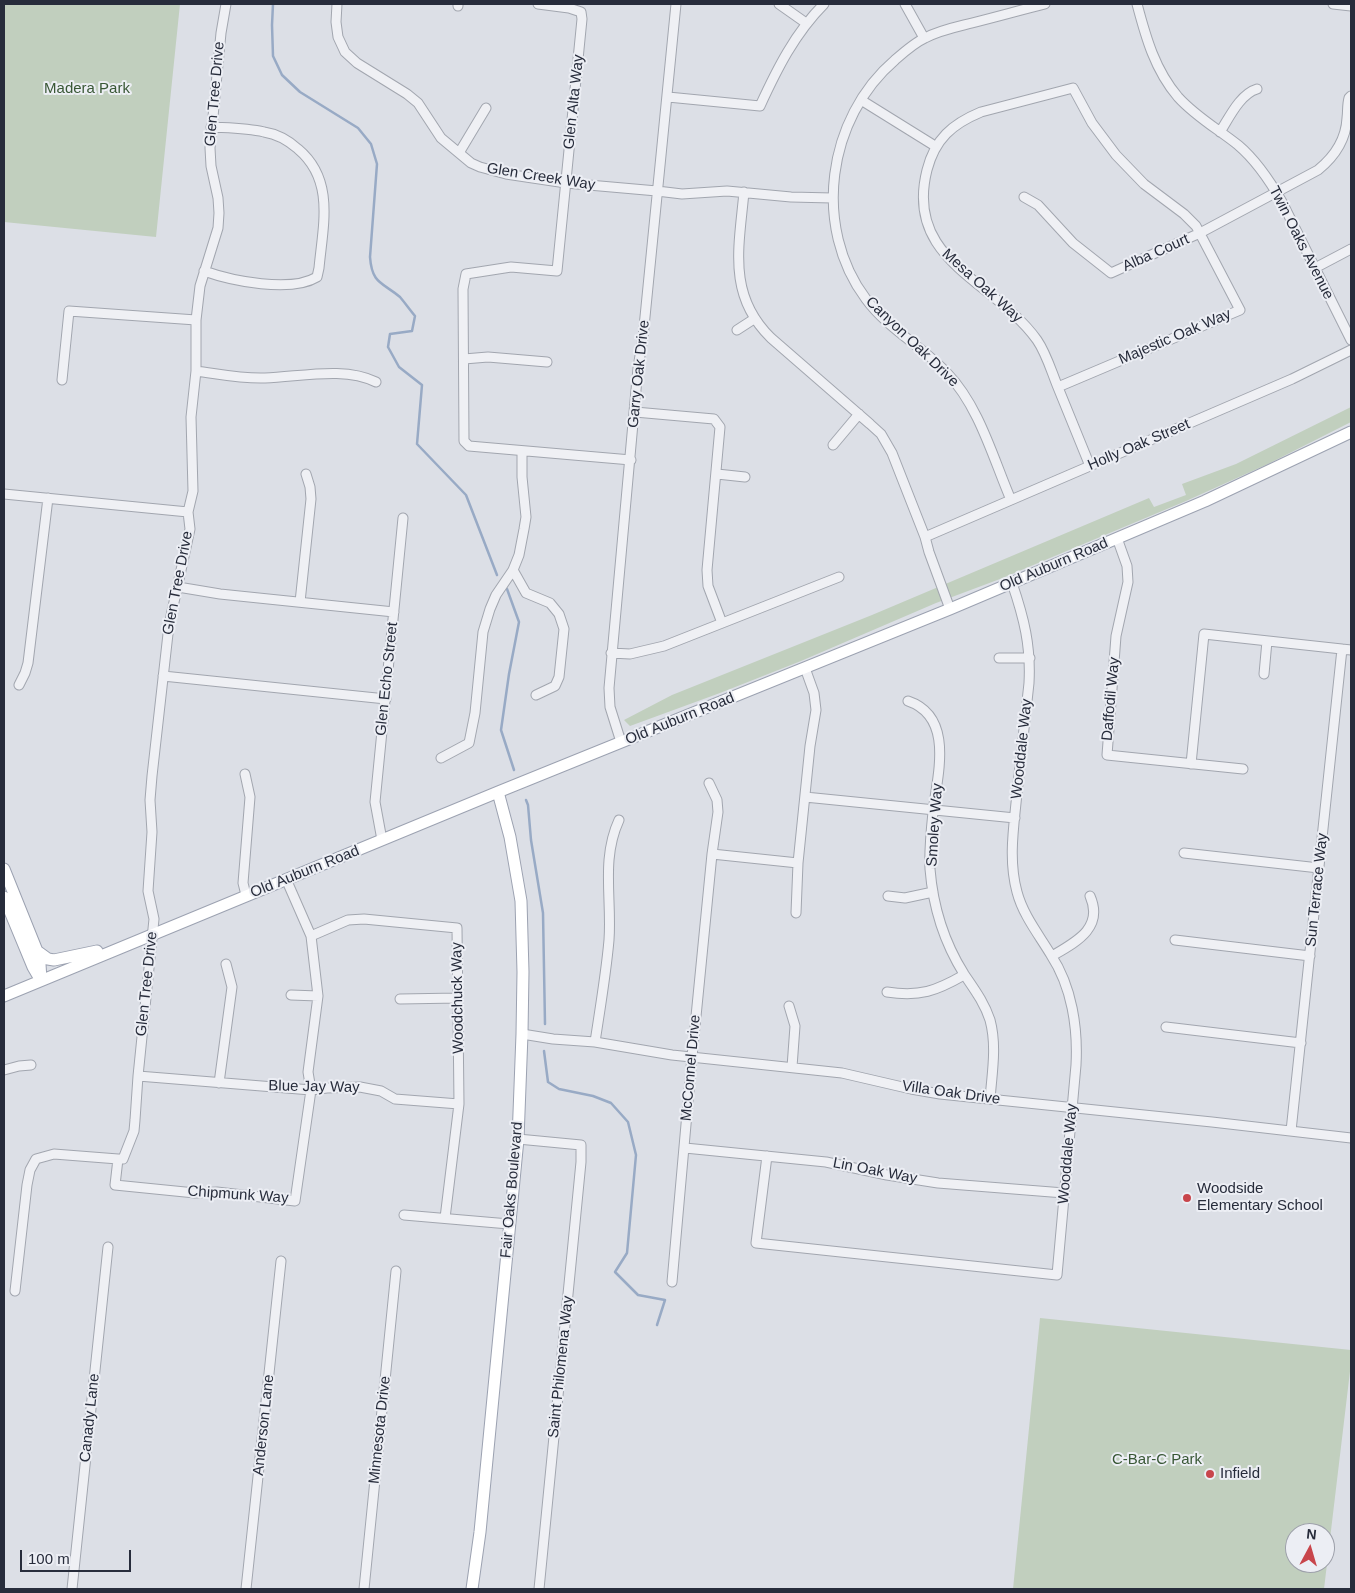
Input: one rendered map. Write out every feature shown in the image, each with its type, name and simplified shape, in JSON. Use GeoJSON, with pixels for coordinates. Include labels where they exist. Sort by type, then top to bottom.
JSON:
{"type":"FeatureCollection","features":[{"type":"Feature","properties":{"kind":"main road","name":"Old Auburn Road"},"geometry":{"type":"LineString","coordinates":[[4,996],[246,895],[950,609],[1205,501],[1351,432]]}},
{"type":"Feature","properties":{"kind":"main road","name":"Fair Oaks Boulevard"},"geometry":{"type":"LineString","coordinates":[[472,1589],[480,1532],[518,1140],[522,1034],[521,901],[510,837],[498,792]]}},
{"type":"Feature","properties":{"kind":"main road"},"geometry":{"type":"LineString","coordinates":[[4,870],[38,951],[41,980]]}},
{"type":"Feature","properties":{"kind":"main road"},"geometry":{"type":"LineString","coordinates":[[4,897],[33,968],[41,980]]}},
{"type":"Feature","properties":{"kind":"main road"},"geometry":{"type":"LineString","coordinates":[[38,951],[44,957],[54,960],[90,952],[113,950]]}},
{"type":"Feature","properties":{"kind":"street","name":"Glen Tree Drive"},"geometry":{"type":"LineString","coordinates":[[118,1159],[123,1159],[134,1131],[154,919],[148,891],[152,832],[150,800],[169,625],[190,529],[188,512],[193,491],[191,417],[196,371],[196,320],[200,286],[218,228],[219,213],[210,148],[222,21],[226,4]]}},
{"type":"Feature","properties":{"kind":"street","name":"Glen Creek Way"},"geometry":{"type":"LineString","coordinates":[[337,4],[336,22],[338,36],[345,52],[418,103],[441,138],[471,163],[490,170],[566,183],[682,194],[727,191],[791,197],[832,198]]}},
{"type":"Feature","properties":{"kind":"street","name":"Glen Alta Way"},"geometry":{"type":"LineString","coordinates":[[522,451],[469,446],[464,441],[463,289],[466,274],[511,267],[557,271],[582,19],[581,12],[568,8],[538,4]]}},
{"type":"Feature","properties":{"kind":"street","name":"Garry Oak Drive"},"geometry":{"type":"LineString","coordinates":[[621,742],[609,701],[611,653],[676,4]]}},
{"type":"Feature","properties":{"kind":"street"},"geometry":{"type":"LineString","coordinates":[[779,4],[806,23]]}},
{"type":"Feature","properties":{"kind":"street"},"geometry":{"type":"LineString","coordinates":[[668,97],[760,106],[777,69],[806,23],[824,4]]}},
{"type":"Feature","properties":{"kind":"street"},"geometry":{"type":"LineString","coordinates":[[905,4],[924,38]]}},
{"type":"Feature","properties":{"kind":"street","name":"Canyon Oak Drive"},"geometry":{"type":"LineString","coordinates":[[1011,500],[976,416],[959,386],[936,362],[883,318],[866,299],[856,283],[839,242],[832,198],[839,149],[844,132],[875,78],[903,53],[924,38],[942,31],[1045,4]]}},
{"type":"Feature","properties":{"kind":"street","name":"Twin Oaks Avenue"},"geometry":{"type":"LineString","coordinates":[[1137,4],[1149,47],[1164,77],[1178,97],[1191,110],[1236,144],[1254,161],[1277,192],[1351,340]]}},
{"type":"Feature","properties":{"kind":"street"},"geometry":{"type":"LineString","coordinates":[[1333,4],[1351,6]]}},
{"type":"Feature","properties":{"kind":"street","name":"Mesa Oak Way"},"geometry":{"type":"LineString","coordinates":[[1090,466],[1044,353],[1029,329],[947,256],[939,248],[931,234],[924,213],[923,191],[929,162],[935,146],[950,130],[970,116],[1073,88],[1092,123],[1116,155],[1144,184],[1192,221],[1200,233]]}},
{"type":"Feature","properties":{"kind":"street"},"geometry":{"type":"LineString","coordinates":[[1220,132],[1246,94],[1257,89]]}},
{"type":"Feature","properties":{"kind":"street","name":"Alba Court"},"geometry":{"type":"LineString","coordinates":[[1024,197],[1038,205],[1079,249],[1111,273],[1200,233],[1318,170],[1335,153],[1345,131],[1348,102],[1351,96]]}},
{"type":"Feature","properties":{"kind":"street"},"geometry":{"type":"LineString","coordinates":[[861,100],[935,146]]}},
{"type":"Feature","properties":{"kind":"street"},"geometry":{"type":"LineString","coordinates":[[459,153],[486,108]]}},
{"type":"Feature","properties":{"kind":"street"},"geometry":{"type":"LineString","coordinates":[[204,271],[234,280],[256,283],[276,284],[311,281],[317,277],[319,268],[324,201],[323,188],[307,156],[284,138],[265,132],[211,127]]}},
{"type":"Feature","properties":{"kind":"street"},"geometry":{"type":"LineString","coordinates":[[744,192],[738,270],[744,297],[754,319],[770,338],[881,434],[889,447],[925,537],[950,609]]}},
{"type":"Feature","properties":{"kind":"street","name":"Majestic Oak Way"},"geometry":{"type":"LineString","coordinates":[[1058,387],[1240,310],[1200,233]]}},
{"type":"Feature","properties":{"kind":"street"},"geometry":{"type":"LineString","coordinates":[[1315,268],[1351,249]]}},
{"type":"Feature","properties":{"kind":"street"},"geometry":{"type":"LineString","coordinates":[[62,380],[70,311],[196,320]]}},
{"type":"Feature","properties":{"kind":"street"},"geometry":{"type":"LineString","coordinates":[[737,330],[754,319]]}},
{"type":"Feature","properties":{"kind":"street","name":"Holly Oak Street"},"geometry":{"type":"LineString","coordinates":[[925,537],[1292,379],[1351,350]]}},
{"type":"Feature","properties":{"kind":"street"},"geometry":{"type":"LineString","coordinates":[[464,359],[488,357],[547,362]]}},
{"type":"Feature","properties":{"kind":"street"},"geometry":{"type":"LineString","coordinates":[[196,371],[247,378],[334,373],[376,382]]}},
{"type":"Feature","properties":{"kind":"street"},"geometry":{"type":"LineString","coordinates":[[635,412],[714,419],[720,427],[707,570],[708,586],[722,623]]}},
{"type":"Feature","properties":{"kind":"street"},"geometry":{"type":"LineString","coordinates":[[833,444],[859,414]]}},
{"type":"Feature","properties":{"kind":"street"},"geometry":{"type":"LineString","coordinates":[[441,758],[469,743],[475,713],[483,632],[496,595],[513,570],[519,555],[526,517],[522,477],[522,451],[631,460]]}},
{"type":"Feature","properties":{"kind":"street"},"geometry":{"type":"LineString","coordinates":[[300,602],[311,499],[306,474]]}},
{"type":"Feature","properties":{"kind":"street"},"geometry":{"type":"LineString","coordinates":[[717,474],[745,477]]}},
{"type":"Feature","properties":{"kind":"street"},"geometry":{"type":"LineString","coordinates":[[4,494],[188,512]]}},
{"type":"Feature","properties":{"kind":"street"},"geometry":{"type":"LineString","coordinates":[[19,685],[28,663],[48,498]]}},
{"type":"Feature","properties":{"kind":"street","name":"Glen Echo Street"},"geometry":{"type":"LineString","coordinates":[[382,840],[375,802],[403,518]]}},
{"type":"Feature","properties":{"kind":"street","name":"Daffodil Way"},"geometry":{"type":"LineString","coordinates":[[1118,538],[1127,566],[1128,582],[1116,636],[1106,754],[1243,769]]}},
{"type":"Feature","properties":{"kind":"street"},"geometry":{"type":"LineString","coordinates":[[513,570],[526,593],[550,603],[560,614],[564,629],[560,677],[555,686],[536,695]]}},
{"type":"Feature","properties":{"kind":"street"},"geometry":{"type":"LineString","coordinates":[[611,653],[630,654],[650,651],[839,577]]}},
{"type":"Feature","properties":{"kind":"street","name":"Wooddale Way"},"geometry":{"type":"LineString","coordinates":[[767,1156],[756,1243],[1057,1275],[1076,1057],[1075,1024],[1067,988],[1052,956],[1030,922],[1017,894],[1012,860],[1030,658],[1026,628],[1012,583]]}},
{"type":"Feature","properties":{"kind":"street"},"geometry":{"type":"LineString","coordinates":[[178,587],[220,594],[394,612]]}},
{"type":"Feature","properties":{"kind":"street"},"geometry":{"type":"LineString","coordinates":[[1191,764],[1204,634],[1347,650]]}},
{"type":"Feature","properties":{"kind":"street"},"geometry":{"type":"LineString","coordinates":[[1264,674],[1267,641]]}},
{"type":"Feature","properties":{"kind":"street","name":"Sun Terrace Way"},"geometry":{"type":"LineString","coordinates":[[1291,1132],[1319,868],[1347,650]]}},
{"type":"Feature","properties":{"kind":"street"},"geometry":{"type":"LineString","coordinates":[[999,658],[1030,658]]}},
{"type":"Feature","properties":{"kind":"street"},"geometry":{"type":"LineString","coordinates":[[796,913],[798,864],[816,705],[814,693],[805,668]]}},
{"type":"Feature","properties":{"kind":"street"},"geometry":{"type":"LineString","coordinates":[[163,676],[386,698]]}},
{"type":"Feature","properties":{"kind":"street","name":"Smoley Way"},"geometry":{"type":"LineString","coordinates":[[908,701],[920,706],[928,714],[934,723],[939,743],[941,761],[933,810],[930,856],[933,892],[945,936],[964,974],[984,1004],[992,1029],[994,1050],[990,1099]]}},
{"type":"Feature","properties":{"kind":"street"},"geometry":{"type":"LineString","coordinates":[[245,774],[250,797],[242,883],[246,895]]}},
{"type":"Feature","properties":{"kind":"street","name":"McConnel Drive"},"geometry":{"type":"LineString","coordinates":[[672,1282],[692,1057],[718,805],[709,782]]}},
{"type":"Feature","properties":{"kind":"street"},"geometry":{"type":"LineString","coordinates":[[805,797],[1015,818]]}},
{"type":"Feature","properties":{"kind":"street"},"geometry":{"type":"LineString","coordinates":[[595,1042],[609,940],[607,882],[609,856],[611,844],[620,820]]}},
{"type":"Feature","properties":{"kind":"street"},"geometry":{"type":"LineString","coordinates":[[1184,853],[1319,868]]}},
{"type":"Feature","properties":{"kind":"street"},"geometry":{"type":"LineString","coordinates":[[712,854],[798,864]]}},
{"type":"Feature","properties":{"kind":"street","name":"Chipmunk Way"},"geometry":{"type":"LineString","coordinates":[[118,1159],[115,1184],[195,1192],[217,1192],[294,1201],[312,1090],[308,1072],[318,996],[311,936],[286,879]]}},
{"type":"Feature","properties":{"kind":"street"},"geometry":{"type":"LineString","coordinates":[[888,896],[905,898],[933,892]]}},
{"type":"Feature","properties":{"kind":"street"},"geometry":{"type":"LineString","coordinates":[[1052,956],[1079,940],[1087,931],[1094,915],[1094,906],[1090,896]]}},
{"type":"Feature","properties":{"kind":"street","name":"Woodchuck Way"},"geometry":{"type":"LineString","coordinates":[[311,936],[348,920],[364,919],[457,928],[459,1104],[445,1218]]}},
{"type":"Feature","properties":{"kind":"street"},"geometry":{"type":"LineString","coordinates":[[1175,940],[1310,956]]}},
{"type":"Feature","properties":{"kind":"street"},"geometry":{"type":"LineString","coordinates":[[219,1083],[232,987],[226,964]]}},
{"type":"Feature","properties":{"kind":"street"},"geometry":{"type":"LineString","coordinates":[[887,992],[905,994],[926,992],[944,986],[964,974]]}},
{"type":"Feature","properties":{"kind":"street"},"geometry":{"type":"LineString","coordinates":[[291,995],[318,996]]}},
{"type":"Feature","properties":{"kind":"street"},"geometry":{"type":"LineString","coordinates":[[400,999],[458,998]]}},
{"type":"Feature","properties":{"kind":"street"},"geometry":{"type":"LineString","coordinates":[[789,1006],[795,1026],[792,1067]]}},
{"type":"Feature","properties":{"kind":"street"},"geometry":{"type":"LineString","coordinates":[[1166,1027],[1301,1043]]}},
{"type":"Feature","properties":{"kind":"street","name":"Villa Oak Drive"},"geometry":{"type":"LineString","coordinates":[[522,1034],[553,1039],[595,1042],[692,1057],[850,1074],[930,1093],[1351,1138]]}},
{"type":"Feature","properties":{"kind":"street"},"geometry":{"type":"LineString","coordinates":[[4,1070],[31,1065]]}},
{"type":"Feature","properties":{"kind":"street","name":"Blue Jay Way"},"geometry":{"type":"LineString","coordinates":[[138,1076],[312,1090],[360,1087],[381,1091],[395,1099],[459,1104]]}},
{"type":"Feature","properties":{"kind":"street","name":"Saint Philomena Way"},"geometry":{"type":"LineString","coordinates":[[518,1140],[582,1145],[539,1589]]}},
{"type":"Feature","properties":{"kind":"street","name":"Lin Oak Way"},"geometry":{"type":"LineString","coordinates":[[685,1148],[826,1162],[938,1183],[1064,1194]]}},
{"type":"Feature","properties":{"kind":"street"},"geometry":{"type":"LineString","coordinates":[[14,1291],[27,1185],[30,1170],[36,1159],[54,1154],[118,1159]]}},
{"type":"Feature","properties":{"kind":"street"},"geometry":{"type":"LineString","coordinates":[[404,1215],[510,1224]]}},
{"type":"Feature","properties":{"kind":"street","name":"Canady Lane"},"geometry":{"type":"LineString","coordinates":[[72,1589],[108,1247]]}},
{"type":"Feature","properties":{"kind":"street","name":"Anderson Lane"},"geometry":{"type":"LineString","coordinates":[[246,1589],[281,1261]]}},
{"type":"Feature","properties":{"kind":"street","name":"Minnesota Drive"},"geometry":{"type":"LineString","coordinates":[[364,1589],[396,1271]]}},
{"type":"Feature","properties":{"kind":"green space","name":"Madera Park"},"geometry":{"type":"Polygon","coordinates":[[[4,4],[180,4],[156,237],[4,222],[4,4]]]}},
{"type":"Feature","properties":{"kind":"green space"},"geometry":{"type":"Polygon","coordinates":[[[1351,407],[1351,422],[1268,464],[1186,501],[720,693],[630,726],[624,720],[672,695],[872,615],[1149,498],[1154,507],[1186,495],[1182,484],[1236,464],[1351,407]]]}},
{"type":"Feature","properties":{"kind":"green space","name":"C-Bar-C Park"},"geometry":{"type":"Polygon","coordinates":[[[1040,1318],[1351,1350],[1332,1523],[1285,1523],[1285,1573],[1326,1573],[1324,1589],[1013,1589],[1040,1318]]]}},
{"type":"Feature","properties":{"kind":"waterway"},"geometry":{"type":"LineString","coordinates":[[273,4],[273,56],[282,75],[300,92],[358,128],[371,144],[377,164],[370,257],[371,266],[379,282],[400,297],[415,316],[412,331],[390,334],[388,347],[399,367],[422,385],[417,444],[466,495],[497,575]]}},
{"type":"Feature","properties":{"kind":"waterway"},"geometry":{"type":"LineString","coordinates":[[507,589],[519,622],[501,730],[514,770]]}},
{"type":"Feature","properties":{"kind":"waterway"},"geometry":{"type":"LineString","coordinates":[[526,800],[543,913],[545,1024]]}},
{"type":"Feature","properties":{"kind":"waterway"},"geometry":{"type":"LineString","coordinates":[[544,1051],[548,1082],[559,1089],[593,1096],[611,1103],[628,1122],[636,1155],[627,1253],[615,1272],[638,1295],[665,1300],[657,1325]]}},
{"type":"Feature","properties":{"kind":"place","name":"Woodside Elementary School"},"geometry":{"type":"Point","coordinates":[1187,1198]}},
{"type":"Feature","properties":{"kind":"place","name":"Infield"},"geometry":{"type":"Point","coordinates":[1210,1474]}}]}
